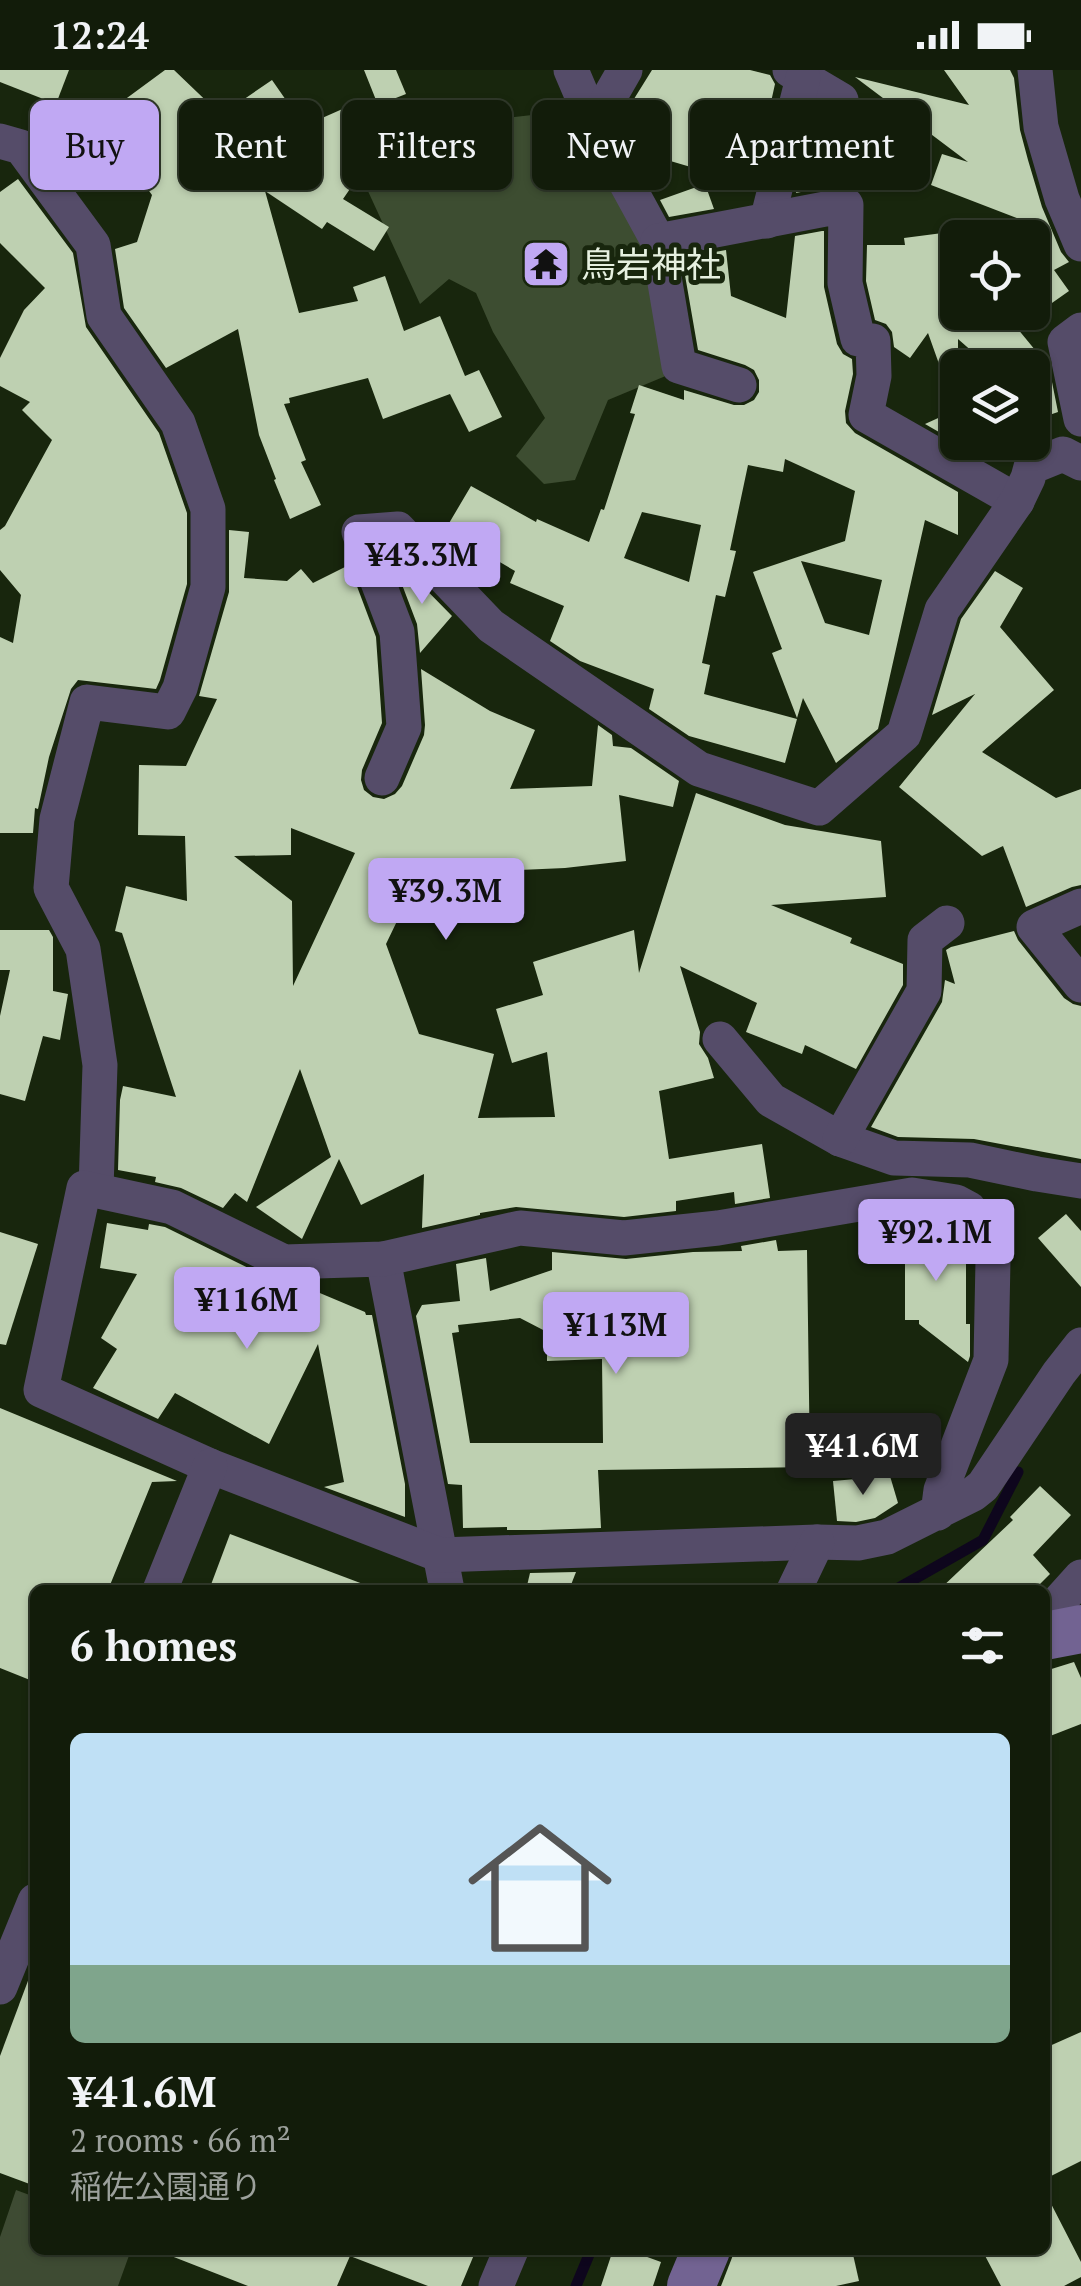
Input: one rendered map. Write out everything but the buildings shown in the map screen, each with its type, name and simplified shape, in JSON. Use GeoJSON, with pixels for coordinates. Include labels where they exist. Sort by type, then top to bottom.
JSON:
{"type":"FeatureCollection","features":[{"type":"Feature","properties":{"kind":"street"},"geometry":{"type":"LineString","coordinates":[[571,70],[584,100]]}},
{"type":"Feature","properties":{"kind":"street"},"geometry":{"type":"LineString","coordinates":[[608,100],[625,70]]}},
{"type":"Feature","properties":{"kind":"street"},"geometry":{"type":"LineString","coordinates":[[1036,70],[1041,127],[1062,200],[1081,244]]}},
{"type":"Feature","properties":{"kind":"street"},"geometry":{"type":"LineString","coordinates":[[767,222],[797,74],[841,100]]}},
{"type":"Feature","properties":{"kind":"street"},"geometry":{"type":"LineString","coordinates":[[0,141],[20,147],[93,245],[104,316],[178,423],[208,509],[208,588],[180,688],[168,712],[87,702],[57,819],[51,888],[83,949],[100,1065],[96,1189]]}},
{"type":"Feature","properties":{"kind":"street"},"geometry":{"type":"LineString","coordinates":[[630,190],[658,241],[679,366],[739,385]]}},
{"type":"Feature","properties":{"kind":"street"},"geometry":{"type":"LineString","coordinates":[[658,241],[846,205],[845,283],[858,339],[873,340],[874,376],[866,415],[1017,501]]}},
{"type":"Feature","properties":{"kind":"street"},"geometry":{"type":"LineString","coordinates":[[1081,330],[1065,342],[1081,419]]}},
{"type":"Feature","properties":{"kind":"street"},"geometry":{"type":"LineString","coordinates":[[382,778],[404,727],[398,632],[360,532],[398,530],[491,626],[699,769],[820,808],[904,734],[942,610],[1017,501],[1031,467],[1063,454],[1081,463]]}},
{"type":"Feature","properties":{"kind":"street"},"geometry":{"type":"LineString","coordinates":[[1081,906],[1034,927],[1081,985]]}},
{"type":"Feature","properties":{"kind":"street"},"geometry":{"type":"LineString","coordinates":[[840,1138],[924,991],[925,940],[947,923]]}},
{"type":"Feature","properties":{"kind":"street"},"geometry":{"type":"LineString","coordinates":[[720,1039],[771,1100],[840,1138],[894,1158],[970,1160],[1081,1180]]}},
{"type":"Feature","properties":{"kind":"street"},"geometry":{"type":"LineString","coordinates":[[938,1513],[940,1490],[992,1360],[993,1260],[980,1223],[969,1209],[956,1202],[912,1195],[718,1228],[624,1238],[520,1228],[383,1260],[284,1262],[172,1207],[84,1188],[41,1390],[210,1466],[440,1555],[858,1543],[886,1537],[960,1503],[983,1486],[1081,1345]]}},
{"type":"Feature","properties":{"kind":"street"},"geometry":{"type":"LineString","coordinates":[[383,1260],[446,1585]]}},
{"type":"Feature","properties":{"kind":"street"},"geometry":{"type":"LineString","coordinates":[[162,1585],[210,1466]]}},
{"type":"Feature","properties":{"kind":"street"},"geometry":{"type":"LineString","coordinates":[[796,1585],[817,1542]]}},
{"type":"Feature","properties":{"kind":"street"},"geometry":{"type":"LineString","coordinates":[[1050,1611],[1081,1577]]}},
{"type":"Feature","properties":{"kind":"street"},"geometry":{"type":"LineString","coordinates":[[1050,1635],[1081,1628]]}},
{"type":"Feature","properties":{"kind":"street"},"geometry":{"type":"LineString","coordinates":[[0,1988],[30,1913]]}},
{"type":"Feature","properties":{"kind":"street"},"geometry":{"type":"LineString","coordinates":[[496,2286],[509,2255]]}},
{"type":"Feature","properties":{"kind":"street"},"geometry":{"type":"LineString","coordinates":[[691,2286],[704,2255]]}},
{"type":"Feature","properties":{"kind":"green space"},"geometry":{"type":"Polygon","coordinates":[[[532,115],[532,190],[612,190],[644,246],[668,375],[608,400],[575,480],[544,484],[516,456],[545,418],[493,332],[476,293],[449,279],[420,304],[367,190],[512,190],[512,117],[532,115]]]}},
{"type":"Feature","properties":{"kind":"green space"},"geometry":{"type":"Polygon","coordinates":[[[16,2190],[30,2195],[30,2255],[129,2255],[118,2286],[0,2286],[0,2237],[16,2190]]]}},
{"type":"Feature","properties":{"kind":"waterway"},"geometry":{"type":"LineString","coordinates":[[904,1585],[983,1540],[1018,1472]]}},
{"type":"Feature","properties":{"kind":"waterway"},"geometry":{"type":"LineString","coordinates":[[576,2286],[589,2255]]}},
{"type":"Feature","properties":{"kind":"place","name":"鳥岩神社"},"geometry":{"type":"Point","coordinates":[546,264]}}]}
